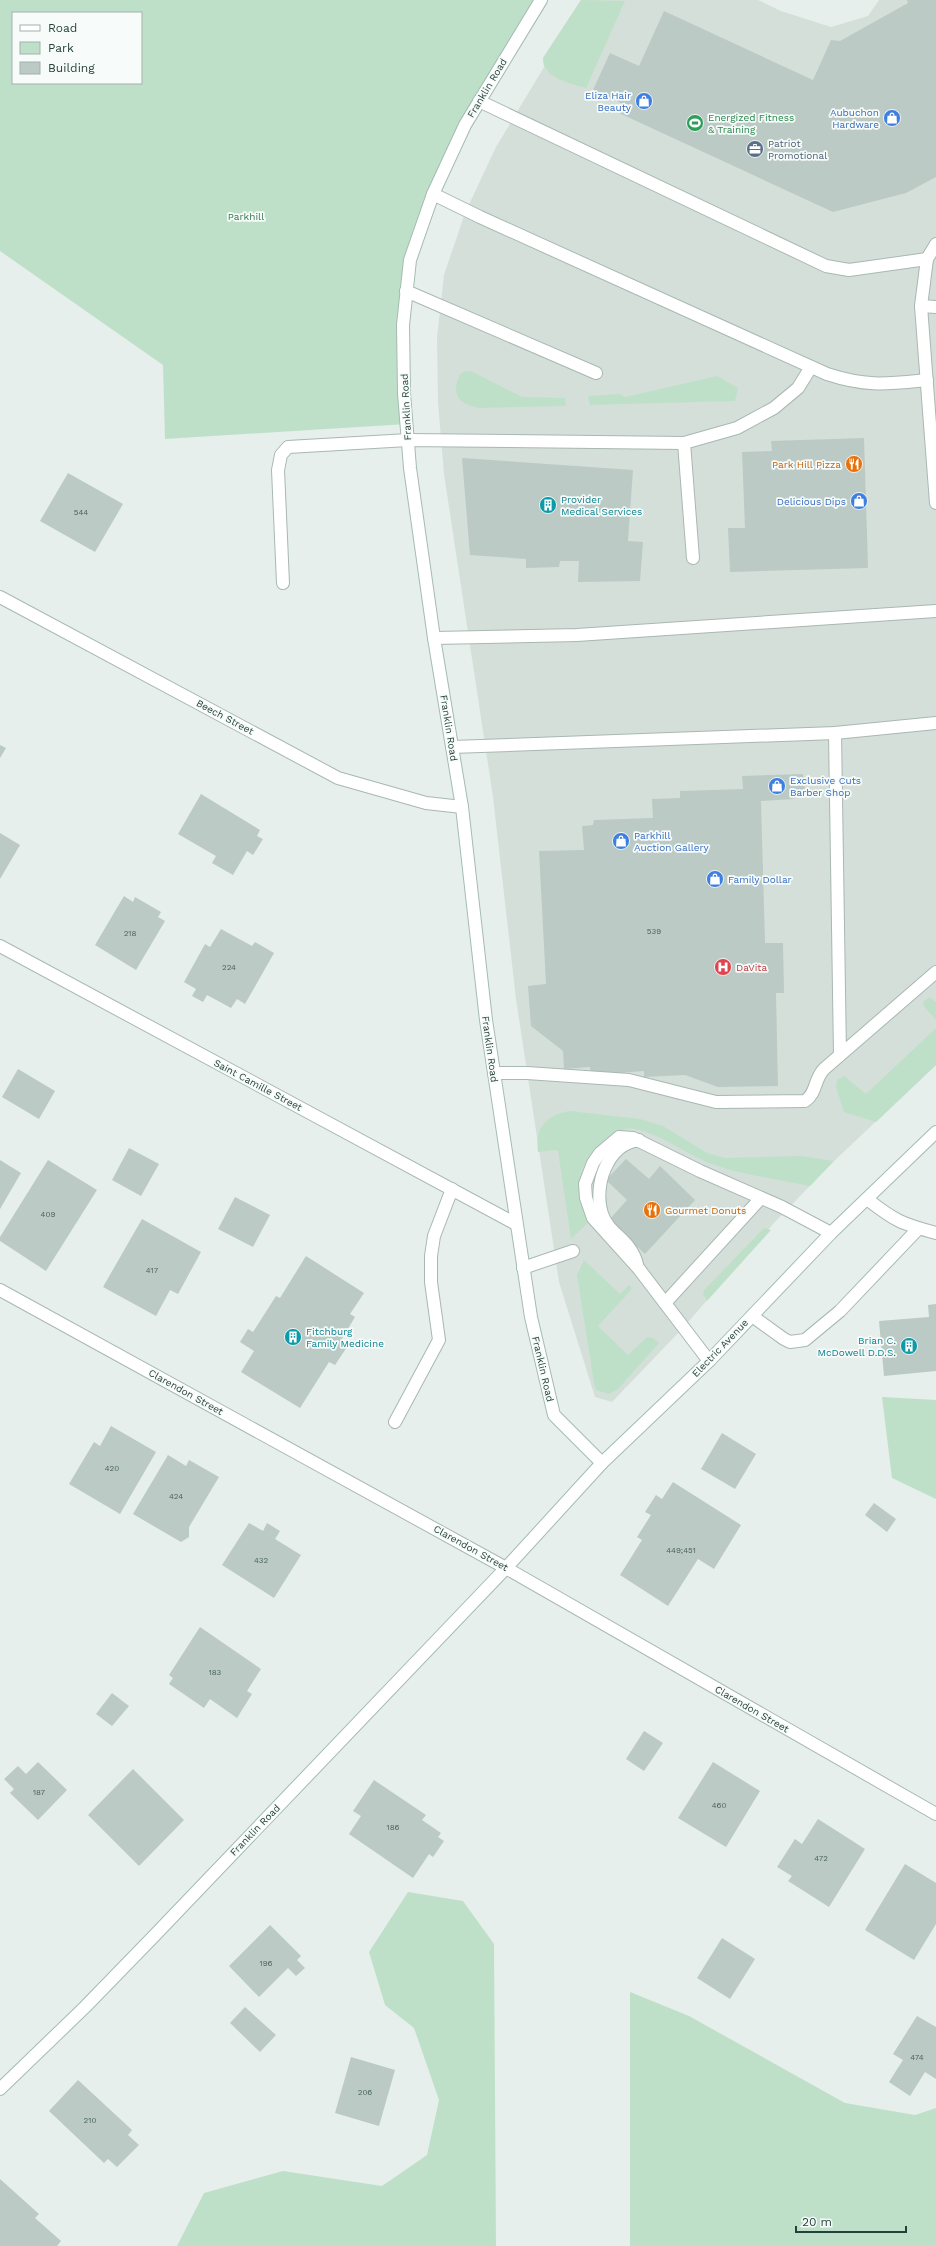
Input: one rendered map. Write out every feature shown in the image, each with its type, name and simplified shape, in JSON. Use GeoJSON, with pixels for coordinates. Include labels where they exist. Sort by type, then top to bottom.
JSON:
{"type":"FeatureCollection","features":[{"type":"Feature","properties":{"kind":"main road","name":"Franklin Road"},"geometry":{"type":"LineString","coordinates":[[541,0],[465,125],[433,194],[410,260],[403,325],[408,440],[434,638],[462,807],[494,1073],[531,1317],[554,1415],[602,1463]]}},
{"type":"Feature","properties":{"kind":"main road"},"geometry":{"type":"LineString","coordinates":[[479,101],[826,266],[849,270],[926,259]]}},
{"type":"Feature","properties":{"kind":"main road"},"geometry":{"type":"LineString","coordinates":[[433,194],[480,218],[748,336],[811,367],[839,378],[864,384],[883,384],[927,380]]}},
{"type":"Feature","properties":{"kind":"main road"},"geometry":{"type":"LineString","coordinates":[[936,244],[926,259],[921,306],[936,503]]}},
{"type":"Feature","properties":{"kind":"main road"},"geometry":{"type":"LineString","coordinates":[[406,291],[596,373]]}},
{"type":"Feature","properties":{"kind":"main road"},"geometry":{"type":"LineString","coordinates":[[921,306],[936,307]]}},
{"type":"Feature","properties":{"kind":"main road"},"geometry":{"type":"LineString","coordinates":[[283,583],[278,470],[280,455],[288,447],[295,445],[408,440],[684,443],[737,428],[774,408],[798,388],[811,367]]}},
{"type":"Feature","properties":{"kind":"main road"},"geometry":{"type":"LineString","coordinates":[[684,443],[693,558]]}},
{"type":"Feature","properties":{"kind":"main road","name":"Beech Street"},"geometry":{"type":"LineString","coordinates":[[0,597],[338,778],[426,803],[462,807]]}},
{"type":"Feature","properties":{"kind":"main road"},"geometry":{"type":"LineString","coordinates":[[434,638],[577,635],[936,611]]}},
{"type":"Feature","properties":{"kind":"main road"},"geometry":{"type":"LineString","coordinates":[[452,747],[835,733],[936,723]]}},
{"type":"Feature","properties":{"kind":"main road"},"geometry":{"type":"LineString","coordinates":[[835,733],[840,1056]]}},
{"type":"Feature","properties":{"kind":"main road","name":"Saint Camille Street"},"geometry":{"type":"LineString","coordinates":[[0,946],[516,1224]]}},
{"type":"Feature","properties":{"kind":"main road"},"geometry":{"type":"LineString","coordinates":[[494,1073],[527,1073],[629,1080],[716,1102],[805,1101],[814,1093],[816,1080],[820,1073],[936,972]]}},
{"type":"Feature","properties":{"kind":"main road","name":"Electric Avenue"},"geometry":{"type":"LineString","coordinates":[[506,1568],[602,1463],[709,1361],[831,1233],[936,1132]]}},
{"type":"Feature","properties":{"kind":"main road"},"geometry":{"type":"LineString","coordinates":[[709,1361],[638,1269],[593,1218],[586,1198],[585,1184],[593,1162],[600,1152],[613,1141],[625,1136],[640,1140],[831,1233]]}},
{"type":"Feature","properties":{"kind":"main road"},"geometry":{"type":"LineString","coordinates":[[395,1422],[439,1340],[431,1282],[431,1256],[434,1236],[452,1189]]}},
{"type":"Feature","properties":{"kind":"main road"},"geometry":{"type":"LineString","coordinates":[[665,1304],[761,1198]]}},
{"type":"Feature","properties":{"kind":"main road"},"geometry":{"type":"LineString","coordinates":[[867,1198],[892,1219],[906,1226],[936,1233]]}},
{"type":"Feature","properties":{"kind":"main road"},"geometry":{"type":"LineString","coordinates":[[752,1316],[790,1342],[805,1340],[840,1311],[918,1229]]}},
{"type":"Feature","properties":{"kind":"main road"},"geometry":{"type":"LineString","coordinates":[[523,1268],[573,1251]]}},
{"type":"Feature","properties":{"kind":"main road","name":"Clarendon Street"},"geometry":{"type":"LineString","coordinates":[[0,1290],[506,1568],[936,1814]]}},
{"type":"Feature","properties":{"kind":"main road","name":"Franklin Road"},"geometry":{"type":"LineString","coordinates":[[0,2089],[85,2007],[506,1568]]}},
{"type":"Feature","properties":{"kind":"shaded area"},"geometry":{"type":"Polygon","coordinates":[[[581,0],[758,0],[781,11],[831,27],[868,16],[879,0],[936,0],[936,1065],[834,1161],[773,1224],[683,1328],[612,1402],[595,1397],[559,1282],[516,999],[493,797],[444,474],[438,402],[437,338],[444,275],[465,213],[496,147],[544,67],[543,58],[581,0]]]}},
{"type":"Feature","properties":{"kind":"green space","name":"Parkhill"},"geometry":{"type":"Polygon","coordinates":[[[0,0],[541,0],[479,101],[410,260],[407,424],[165,439],[163,365],[0,251],[0,0]]]}},
{"type":"Feature","properties":{"kind":"green space"},"geometry":{"type":"Polygon","coordinates":[[[581,0],[625,1],[586,88],[565,82],[552,75],[547,71],[543,58],[581,0]]]}},
{"type":"Feature","properties":{"kind":"green space"},"geometry":{"type":"Polygon","coordinates":[[[465,371],[471,371],[522,397],[565,398],[566,406],[478,408],[471,406],[461,400],[456,392],[457,381],[460,374],[465,371]]]}},
{"type":"Feature","properties":{"kind":"green space"},"geometry":{"type":"Polygon","coordinates":[[[717,376],[738,388],[735,401],[590,405],[588,396],[619,394],[625,397],[717,376]]]}},
{"type":"Feature","properties":{"kind":"green space"},"geometry":{"type":"Polygon","coordinates":[[[929,997],[936,1002],[936,1020],[925,1008],[923,1002],[929,997]]]}},
{"type":"Feature","properties":{"kind":"green space"},"geometry":{"type":"Polygon","coordinates":[[[936,1028],[936,1065],[876,1122],[844,1112],[836,1087],[837,1080],[844,1076],[866,1094],[936,1028]]]}},
{"type":"Feature","properties":{"kind":"green space"},"geometry":{"type":"Polygon","coordinates":[[[570,1111],[640,1119],[663,1126],[707,1153],[725,1158],[801,1156],[834,1161],[810,1186],[746,1174],[721,1167],[700,1159],[673,1144],[644,1131],[634,1129],[623,1130],[607,1139],[596,1148],[588,1157],[583,1167],[581,1176],[582,1197],[589,1222],[571,1239],[558,1151],[538,1152],[537,1144],[540,1130],[548,1119],[570,1111]]]}},
{"type":"Feature","properties":{"kind":"green space"},"geometry":{"type":"Polygon","coordinates":[[[764,1228],[771,1230],[707,1301],[703,1294],[704,1290],[764,1228]]]}},
{"type":"Feature","properties":{"kind":"green space"},"geometry":{"type":"Polygon","coordinates":[[[584,1260],[620,1294],[629,1285],[631,1287],[631,1290],[598,1326],[628,1355],[647,1337],[653,1338],[659,1343],[618,1389],[609,1394],[596,1390],[594,1383],[577,1275],[584,1260]]]}},
{"type":"Feature","properties":{"kind":"green space"},"geometry":{"type":"Polygon","coordinates":[[[882,1397],[936,1400],[936,1499],[892,1478],[882,1397]]]}},
{"type":"Feature","properties":{"kind":"green space"},"geometry":{"type":"Polygon","coordinates":[[[408,1892],[463,1901],[494,1944],[496,2246],[177,2246],[204,2193],[283,2171],[382,2186],[427,2155],[439,2100],[414,2028],[385,2005],[369,1952],[408,1892]]]}},
{"type":"Feature","properties":{"kind":"green space"},"geometry":{"type":"Polygon","coordinates":[[[630,1992],[689,2016],[845,2103],[915,2115],[936,2108],[936,2246],[630,2246],[630,1992]]]}},
{"type":"Feature","properties":{"kind":"building"},"geometry":{"type":"Polygon","coordinates":[[[907,0],[936,0],[936,177],[906,193],[833,212],[619,113],[623,104],[593,90],[610,53],[639,66],[664,11],[813,80],[831,40],[840,41],[908,3],[907,0]]]}},
{"type":"Feature","properties":{"kind":"building"},"geometry":{"type":"Polygon","coordinates":[[[864,438],[868,568],[730,572],[728,528],[745,528],[742,452],[772,451],[771,441],[864,438]]]}},
{"type":"Feature","properties":{"kind":"building","name":"Provider Medical Services"},"geometry":{"type":"Polygon","coordinates":[[[462,458],[633,470],[628,541],[643,542],[640,581],[578,582],[579,561],[560,561],[559,567],[526,568],[526,559],[470,555],[462,458]]]}},
{"type":"Feature","properties":{"kind":"building"},"geometry":{"type":"Polygon","coordinates":[[[68,473],[123,504],[95,552],[40,521],[68,473]]]}},
{"type":"Feature","properties":{"kind":"building"},"geometry":{"type":"Polygon","coordinates":[[[0,745],[6,748],[0,758],[0,745]]]}},
{"type":"Feature","properties":{"kind":"building"},"geometry":{"type":"Polygon","coordinates":[[[803,774],[805,791],[793,799],[761,801],[765,943],[783,943],[784,993],[776,993],[778,1086],[718,1087],[685,1075],[644,1077],[644,1071],[591,1075],[590,1067],[564,1069],[563,1051],[531,1026],[528,986],[546,984],[539,851],[584,850],[582,826],[593,825],[594,820],[653,818],[652,799],[680,798],[680,791],[743,789],[742,776],[803,774]]]}},
{"type":"Feature","properties":{"kind":"building"},"geometry":{"type":"Polygon","coordinates":[[[201,794],[260,830],[257,836],[263,839],[253,855],[247,851],[233,875],[212,863],[216,856],[178,834],[201,794]]]}},
{"type":"Feature","properties":{"kind":"building"},"geometry":{"type":"Polygon","coordinates":[[[0,833],[20,845],[0,879],[0,833]]]}},
{"type":"Feature","properties":{"kind":"building"},"geometry":{"type":"Polygon","coordinates":[[[124,896],[133,902],[135,897],[161,912],[158,917],[165,921],[136,970],[95,945],[124,896]]]}},
{"type":"Feature","properties":{"kind":"building"},"geometry":{"type":"Polygon","coordinates":[[[221,929],[252,946],[255,942],[274,953],[245,1004],[237,999],[231,1008],[207,995],[203,1002],[192,996],[196,989],[184,982],[205,944],[210,947],[221,929]]]}},
{"type":"Feature","properties":{"kind":"building"},"geometry":{"type":"Polygon","coordinates":[[[18,1069],[55,1091],[39,1119],[2,1097],[18,1069]]]}},
{"type":"Feature","properties":{"kind":"building"},"geometry":{"type":"Polygon","coordinates":[[[129,1148],[159,1164],[141,1196],[112,1180],[129,1148]]]}},
{"type":"Feature","properties":{"kind":"building","name":"Gourmet Donuts"},"geometry":{"type":"Polygon","coordinates":[[[626,1159],[649,1179],[660,1166],[695,1200],[645,1254],[609,1220],[627,1200],[606,1180],[626,1159]]]}},
{"type":"Feature","properties":{"kind":"building"},"geometry":{"type":"Polygon","coordinates":[[[0,1160],[21,1173],[0,1209],[0,1160]]]}},
{"type":"Feature","properties":{"kind":"building"},"geometry":{"type":"Polygon","coordinates":[[[48,1160],[97,1190],[46,1271],[0,1241],[0,1237],[48,1160]]]}},
{"type":"Feature","properties":{"kind":"building"},"geometry":{"type":"Polygon","coordinates":[[[235,1197],[270,1215],[253,1247],[218,1229],[235,1197]]]}},
{"type":"Feature","properties":{"kind":"building"},"geometry":{"type":"Polygon","coordinates":[[[142,1219],[201,1252],[178,1294],[170,1290],[156,1316],[103,1287],[142,1219]]]}},
{"type":"Feature","properties":{"kind":"building","name":"Fitchburg Family Medicine"},"geometry":{"type":"Polygon","coordinates":[[[306,1256],[364,1293],[350,1314],[355,1317],[340,1342],[347,1347],[335,1365],[329,1362],[300,1408],[241,1372],[254,1351],[240,1342],[248,1329],[253,1332],[276,1296],[280,1298],[306,1256]]]}},
{"type":"Feature","properties":{"kind":"building","name":"Brian C. McDowell D.D.S."},"geometry":{"type":"Polygon","coordinates":[[[936,1304],[936,1371],[884,1376],[879,1321],[929,1317],[928,1305],[936,1304]]]}},
{"type":"Feature","properties":{"kind":"building"},"geometry":{"type":"Polygon","coordinates":[[[111,1426],[156,1452],[120,1514],[69,1484],[94,1442],[100,1446],[111,1426]]]}},
{"type":"Feature","properties":{"kind":"building"},"geometry":{"type":"Polygon","coordinates":[[[722,1433],[756,1454],[735,1489],[701,1469],[722,1433]]]}},
{"type":"Feature","properties":{"kind":"building"},"geometry":{"type":"Polygon","coordinates":[[[168,1455],[186,1466],[189,1460],[219,1477],[189,1527],[189,1537],[181,1542],[133,1514],[168,1455]]]}},
{"type":"Feature","properties":{"kind":"building"},"geometry":{"type":"Polygon","coordinates":[[[673,1482],[741,1525],[714,1569],[698,1559],[668,1606],[620,1575],[642,1540],[637,1537],[651,1515],[645,1512],[656,1495],[662,1499],[673,1482]]]}},
{"type":"Feature","properties":{"kind":"building"},"geometry":{"type":"Polygon","coordinates":[[[874,1503],[896,1519],[887,1532],[865,1515],[874,1503]]]}},
{"type":"Feature","properties":{"kind":"building"},"geometry":{"type":"Polygon","coordinates":[[[249,1523],[263,1531],[267,1523],[280,1531],[275,1539],[301,1555],[274,1598],[222,1565],[249,1523]]]}},
{"type":"Feature","properties":{"kind":"building"},"geometry":{"type":"Polygon","coordinates":[[[200,1627],[261,1669],[247,1691],[252,1694],[237,1718],[210,1699],[204,1708],[169,1684],[173,1678],[169,1675],[200,1627]]]}},
{"type":"Feature","properties":{"kind":"building"},"geometry":{"type":"Polygon","coordinates":[[[112,1693],[129,1706],[112,1726],[96,1714],[112,1693]]]}},
{"type":"Feature","properties":{"kind":"building"},"geometry":{"type":"Polygon","coordinates":[[[644,1731],[663,1743],[644,1771],[626,1759],[644,1731]]]}},
{"type":"Feature","properties":{"kind":"building"},"geometry":{"type":"Polygon","coordinates":[[[38,1762],[67,1790],[38,1820],[10,1793],[14,1789],[4,1779],[18,1766],[26,1774],[38,1762]]]}},
{"type":"Feature","properties":{"kind":"building"},"geometry":{"type":"Polygon","coordinates":[[[713,1762],[760,1791],[726,1847],[678,1818],[713,1762]]]}},
{"type":"Feature","properties":{"kind":"building"},"geometry":{"type":"Polygon","coordinates":[[[133,1769],[184,1820],[139,1866],[88,1815],[133,1769]]]}},
{"type":"Feature","properties":{"kind":"building"},"geometry":{"type":"Polygon","coordinates":[[[374,1780],[426,1815],[422,1820],[441,1833],[438,1837],[444,1841],[433,1857],[429,1854],[413,1878],[349,1834],[361,1816],[353,1811],[374,1780]]]}},
{"type":"Feature","properties":{"kind":"building"},"geometry":{"type":"Polygon","coordinates":[[[818,1819],[865,1849],[829,1907],[788,1881],[792,1876],[777,1867],[795,1839],[802,1844],[818,1819]]]}},
{"type":"Feature","properties":{"kind":"building"},"geometry":{"type":"Polygon","coordinates":[[[905,1864],[936,1883],[936,1924],[914,1960],[865,1930],[905,1864]]]}},
{"type":"Feature","properties":{"kind":"building"},"geometry":{"type":"Polygon","coordinates":[[[270,1925],[301,1956],[297,1960],[305,1968],[296,1976],[288,1968],[259,1997],[229,1966],[270,1925]]]}},
{"type":"Feature","properties":{"kind":"building"},"geometry":{"type":"Polygon","coordinates":[[[722,1938],[755,1959],[730,1999],[697,1978],[722,1938]]]}},
{"type":"Feature","properties":{"kind":"building"},"geometry":{"type":"Polygon","coordinates":[[[245,2007],[276,2035],[260,2052],[230,2023],[245,2007]]]}},
{"type":"Feature","properties":{"kind":"building"},"geometry":{"type":"Polygon","coordinates":[[[917,2016],[936,2027],[936,2079],[925,2072],[910,2096],[889,2082],[903,2060],[893,2054],[917,2016]]]}},
{"type":"Feature","properties":{"kind":"building"},"geometry":{"type":"Polygon","coordinates":[[[351,2057],[395,2070],[379,2126],[335,2113],[351,2057]]]}},
{"type":"Feature","properties":{"kind":"building"},"geometry":{"type":"Polygon","coordinates":[[[78,2080],[132,2130],[128,2135],[139,2145],[117,2167],[108,2159],[104,2163],[49,2111],[78,2080]]]}},
{"type":"Feature","properties":{"kind":"building"},"geometry":{"type":"Polygon","coordinates":[[[0,2179],[39,2214],[35,2218],[61,2241],[57,2246],[0,2246],[0,2179]]]}},
{"type":"Feature","properties":{"kind":"place","name":"Eliza Hair Beauty"},"geometry":{"type":"Point","coordinates":[644,101]}},
{"type":"Feature","properties":{"kind":"place","name":"Aubuchon Hardware"},"geometry":{"type":"Point","coordinates":[892,118]}},
{"type":"Feature","properties":{"kind":"place","name":"Energized Fitness & Training"},"geometry":{"type":"Point","coordinates":[695,123]}},
{"type":"Feature","properties":{"kind":"place","name":"Patriot Promotional"},"geometry":{"type":"Point","coordinates":[755,149]}},
{"type":"Feature","properties":{"kind":"place","name":"Park Hill Pizza"},"geometry":{"type":"Point","coordinates":[854,464]}},
{"type":"Feature","properties":{"kind":"place","name":"Delicious Dips"},"geometry":{"type":"Point","coordinates":[859,501]}},
{"type":"Feature","properties":{"kind":"place","name":"Provider Medical Services"},"geometry":{"type":"Point","coordinates":[548,505]}},
{"type":"Feature","properties":{"kind":"place","name":"Exclusive Cuts Barber Shop"},"geometry":{"type":"Point","coordinates":[777,786]}},
{"type":"Feature","properties":{"kind":"place","name":"Parkhill Auction Gallery"},"geometry":{"type":"Point","coordinates":[621,841]}},
{"type":"Feature","properties":{"kind":"place","name":"Family Dollar"},"geometry":{"type":"Point","coordinates":[715,879]}},
{"type":"Feature","properties":{"kind":"place","name":"DaVita"},"geometry":{"type":"Point","coordinates":[723,967]}},
{"type":"Feature","properties":{"kind":"place","name":"Gourmet Donuts"},"geometry":{"type":"Point","coordinates":[652,1210]}},
{"type":"Feature","properties":{"kind":"place","name":"Fitchburg Family Medicine"},"geometry":{"type":"Point","coordinates":[293,1337]}},
{"type":"Feature","properties":{"kind":"place","name":"Brian C. McDowell D.D.S."},"geometry":{"type":"Point","coordinates":[909,1346]}}]}
